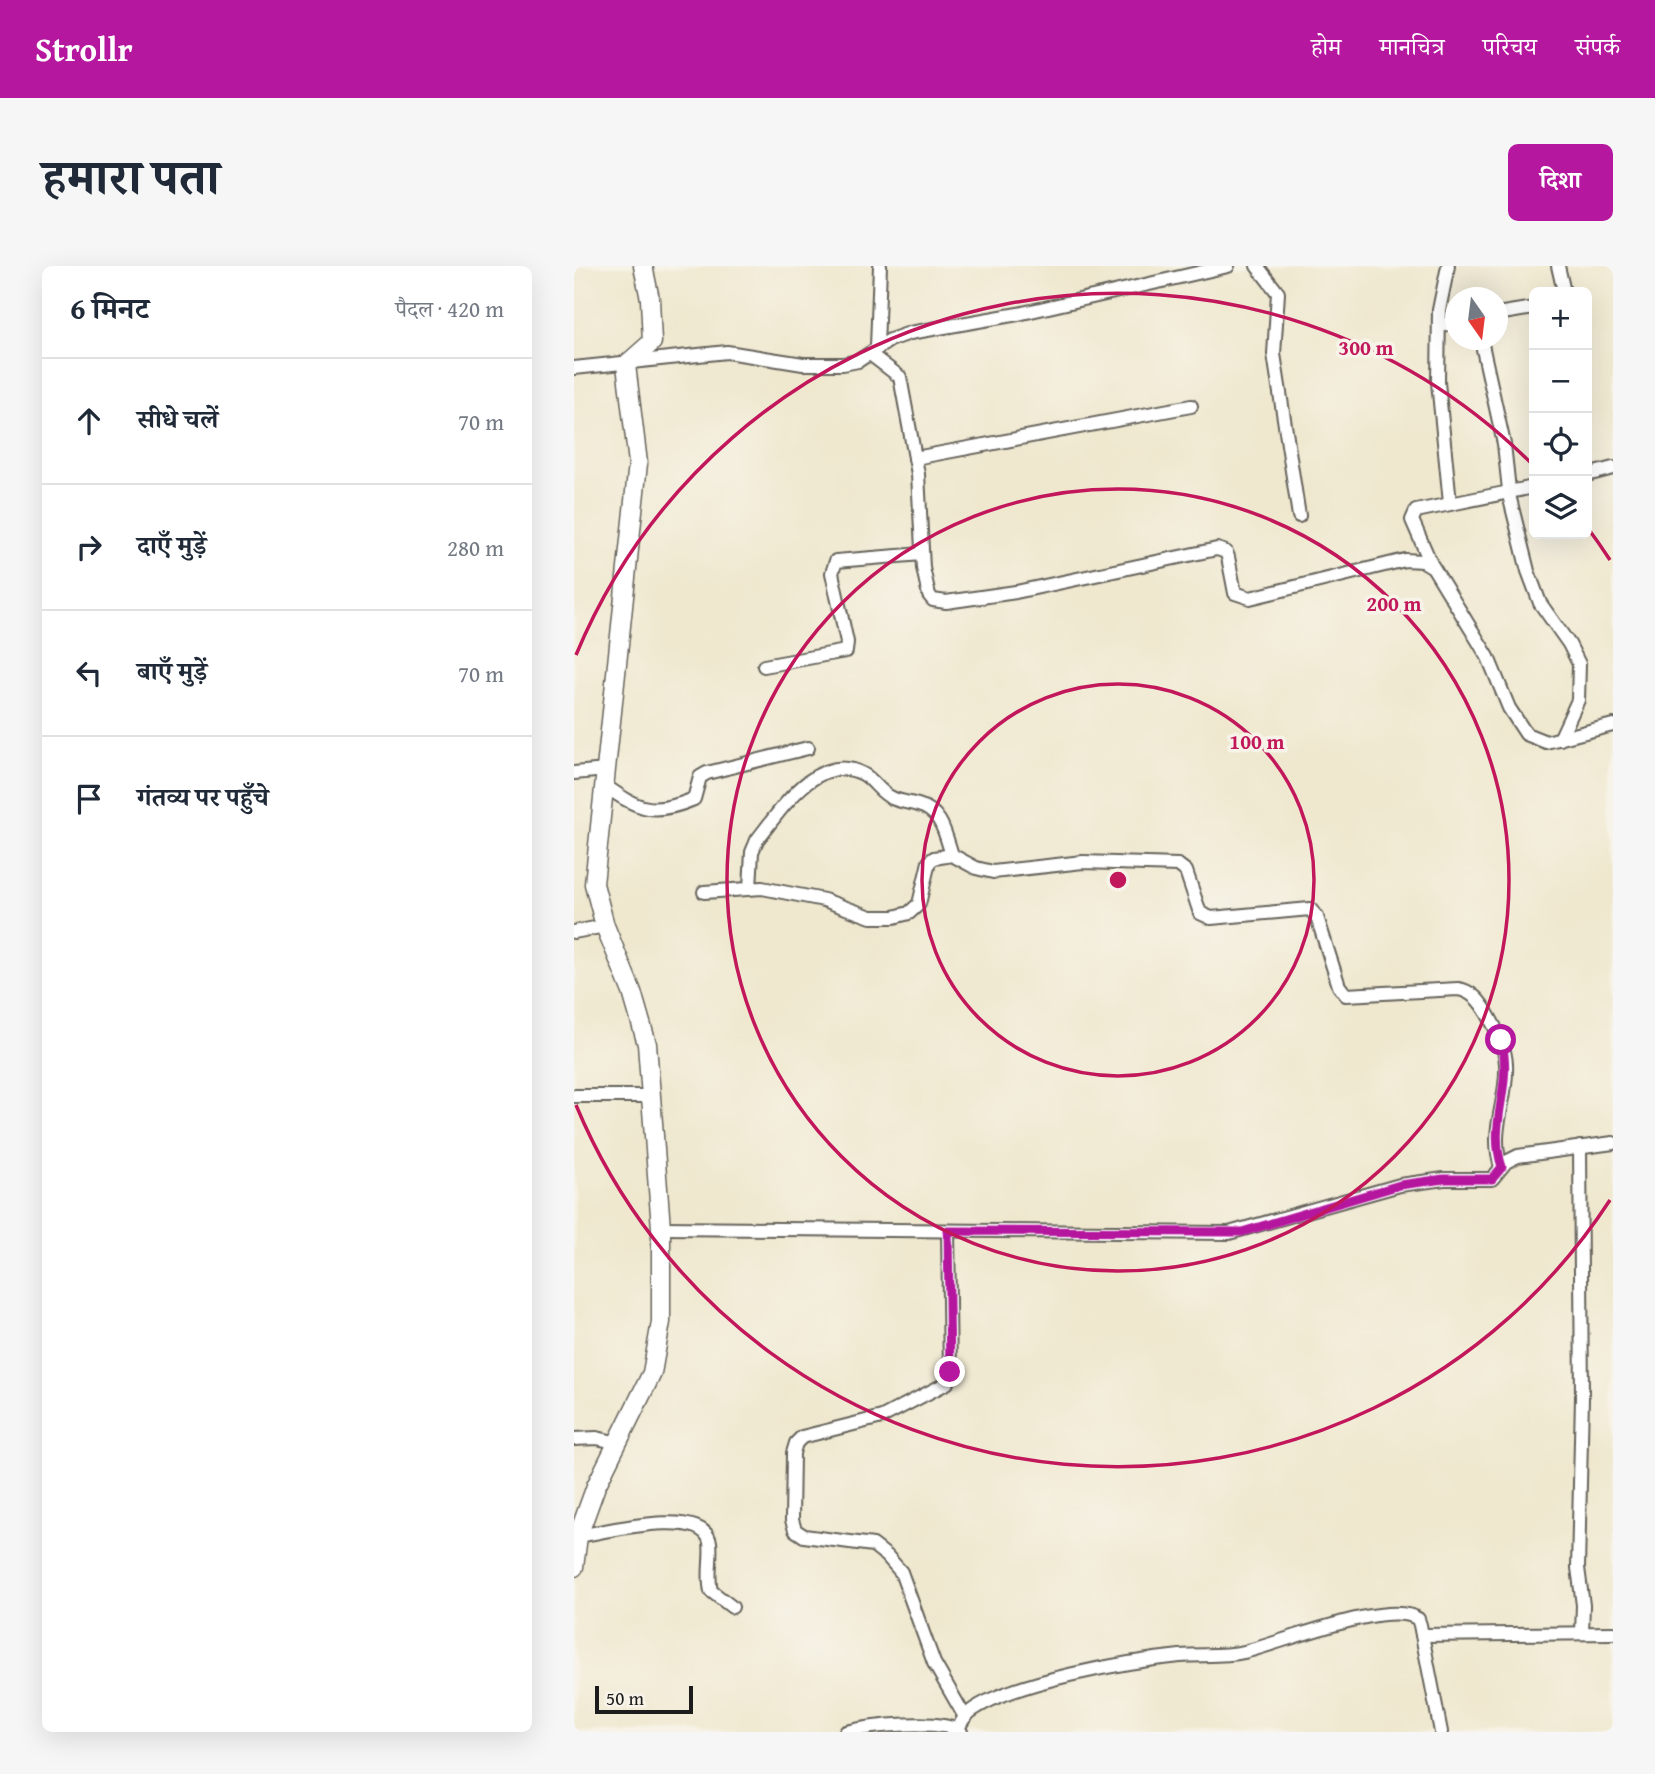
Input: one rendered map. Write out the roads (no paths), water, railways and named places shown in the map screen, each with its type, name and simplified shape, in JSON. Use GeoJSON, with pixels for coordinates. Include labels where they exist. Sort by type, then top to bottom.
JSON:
{"type":"FeatureCollection","features":[{"type":"Feature","properties":{"kind":"street"},"geometry":{"type":"LineString","coordinates":[[626,365],[652,342],[650,299],[643,266]]}},
{"type":"Feature","properties":{"kind":"street"},"geometry":{"type":"LineString","coordinates":[[880,266],[874,350],[900,377],[915,458],[922,555],[929,595],[946,602],[1016,592],[1217,549],[1226,552],[1235,593],[1250,598],[1405,560],[1423,561],[1433,567]]}},
{"type":"Feature","properties":{"kind":"street"},"geometry":{"type":"LineString","coordinates":[[574,368],[626,365],[727,352],[803,364],[843,364],[858,361],[910,333],[1018,314],[1228,266]]}},
{"type":"Feature","properties":{"kind":"street"},"geometry":{"type":"LineString","coordinates":[[1257,266],[1278,293],[1274,354],[1298,516]]}},
{"type":"Feature","properties":{"kind":"street"},"geometry":{"type":"LineString","coordinates":[[1448,266],[1439,326],[1440,413],[1450,503]]}},
{"type":"Feature","properties":{"kind":"street"},"geometry":{"type":"LineString","coordinates":[[1558,266],[1563,287]]}},
{"type":"Feature","properties":{"kind":"street"},"geometry":{"type":"LineString","coordinates":[[1508,312],[1529,309]]}},
{"type":"Feature","properties":{"kind":"street"},"geometry":{"type":"LineString","coordinates":[[1439,326],[1445,324]]}},
{"type":"Feature","properties":{"kind":"street"},"geometry":{"type":"LineString","coordinates":[[1483,350],[1528,571],[1540,603],[1569,643],[1579,664],[1578,700],[1560,739]]}},
{"type":"Feature","properties":{"kind":"street"},"geometry":{"type":"LineString","coordinates":[[574,1567],[578,1536],[596,1486],[652,1373],[659,1341],[661,1228],[647,1044],[640,1017],[605,926],[594,884],[638,463],[626,365]]}},
{"type":"Feature","properties":{"kind":"street"},"geometry":{"type":"LineString","coordinates":[[915,458],[1191,406]]}},
{"type":"Feature","properties":{"kind":"street"},"geometry":{"type":"LineString","coordinates":[[1592,474],[1613,468]]}},
{"type":"Feature","properties":{"kind":"street"},"geometry":{"type":"LineString","coordinates":[[1529,488],[1422,508],[1412,514],[1433,567],[1488,657],[1509,708],[1526,734],[1541,741],[1560,739],[1613,724]]}},
{"type":"Feature","properties":{"kind":"street"},"geometry":{"type":"LineString","coordinates":[[764,666],[846,652],[847,642],[832,573],[835,561],[922,555]]}},
{"type":"Feature","properties":{"kind":"street"},"geometry":{"type":"LineString","coordinates":[[574,773],[605,778],[633,805],[665,809],[694,799],[700,777],[707,774],[808,748]]}},
{"type":"Feature","properties":{"kind":"street"},"geometry":{"type":"LineString","coordinates":[[750,888],[752,852],[757,840],[811,779],[830,771],[846,769],[861,773],[890,797],[930,809],[944,827],[952,855]]}},
{"type":"Feature","properties":{"kind":"street"},"geometry":{"type":"LineString","coordinates":[[704,892],[750,888],[807,896],[871,917],[894,917],[909,913],[919,904],[929,862],[934,858],[952,855],[976,868],[993,872],[1083,862],[1178,865],[1186,871],[1197,908],[1205,917],[1305,908],[1314,912],[1339,986],[1346,995],[1465,990],[1485,1010],[1504,1053],[1506,1080],[1495,1140],[1502,1167]]}},
{"type":"Feature","properties":{"kind":"street"},"geometry":{"type":"LineString","coordinates":[[574,932],[605,926]]}},
{"type":"Feature","properties":{"kind":"street"},"geometry":{"type":"LineString","coordinates":[[574,1096],[651,1096]]}},
{"type":"Feature","properties":{"kind":"street"},"geometry":{"type":"LineString","coordinates":[[661,1228],[1242,1232],[1400,1185],[1444,1179],[1492,1179],[1502,1167],[1518,1156],[1613,1143]]}},
{"type":"Feature","properties":{"kind":"street"},"geometry":{"type":"LineString","coordinates":[[1580,1147],[1582,1398],[1578,1568],[1583,1605],[1582,1633]]}},
{"type":"Feature","properties":{"kind":"street"},"geometry":{"type":"LineString","coordinates":[[948,1231],[950,1372],[947,1383],[882,1417],[802,1437],[796,1443],[793,1453],[792,1520],[795,1530],[804,1536],[873,1545],[887,1556],[901,1573],[934,1663],[965,1717]]}},
{"type":"Feature","properties":{"kind":"street"},"geometry":{"type":"LineString","coordinates":[[574,1439],[597,1438],[618,1443]]}},
{"type":"Feature","properties":{"kind":"street"},"geometry":{"type":"LineString","coordinates":[[578,1536],[656,1524],[694,1524],[704,1530],[710,1541],[711,1591],[732,1607]]}},
{"type":"Feature","properties":{"kind":"street"},"geometry":{"type":"LineString","coordinates":[[846,1732],[882,1725],[959,1730],[965,1717],[1006,1695],[1063,1678],[1120,1664],[1246,1651],[1361,1618],[1414,1616],[1418,1619],[1422,1635],[1441,1732]]}},
{"type":"Feature","properties":{"kind":"street"},"geometry":{"type":"LineString","coordinates":[[1422,1635],[1613,1633]]}}]}
